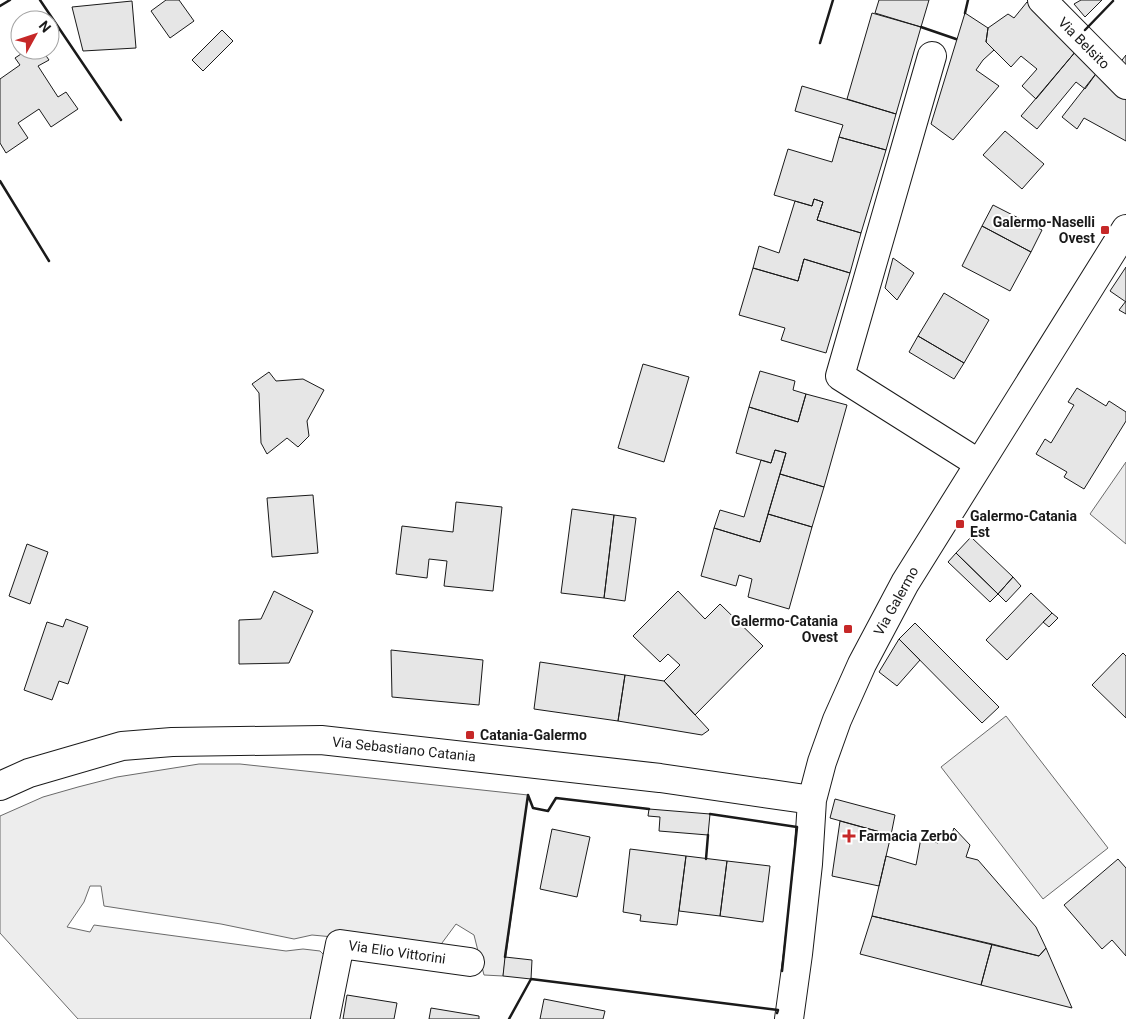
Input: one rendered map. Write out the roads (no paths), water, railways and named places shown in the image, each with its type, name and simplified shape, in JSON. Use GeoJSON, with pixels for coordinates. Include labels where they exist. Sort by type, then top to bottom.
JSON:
{"type":"FeatureCollection","features":[{"type":"Feature","properties":{"kind":"main road","name":"Via Belsito"},"geometry":{"type":"LineString","coordinates":[[1042,0],[1126,85]]}},
{"type":"Feature","properties":{"kind":"main road"},"geometry":{"type":"LineString","coordinates":[[932,56],[840,376],[978,463]]}},
{"type":"Feature","properties":{"kind":"main road","name":"Via Galermo"},"geometry":{"type":"LineString","coordinates":[[789,1019],[808,864],[812,800],[822,762],[837,720],[862,664],[904,583],[1126,230]]}},
{"type":"Feature","properties":{"kind":"main road","name":"Via Sebastiano Catania"},"geometry":{"type":"LineString","coordinates":[[0,786],[29,773],[122,746],[172,742],[321,740],[660,778],[812,800]]}},
{"type":"Feature","properties":{"kind":"main road","name":"Via Elio Vittorini"},"geometry":{"type":"LineString","coordinates":[[325,1019],[340,944],[470,962]]}},
{"type":"Feature","properties":{"kind":"place","name":"Galermo-Naselli Ovest"},"geometry":{"type":"Point","coordinates":[1105,230]}},
{"type":"Feature","properties":{"kind":"place","name":"Galermo-Catania Est"},"geometry":{"type":"Point","coordinates":[960,524]}},
{"type":"Feature","properties":{"kind":"place","name":"Galermo-Catania Ovest"},"geometry":{"type":"Point","coordinates":[848,629]}},
{"type":"Feature","properties":{"kind":"place","name":"Catania-Galermo"},"geometry":{"type":"Point","coordinates":[470,735]}},
{"type":"Feature","properties":{"kind":"place","name":"Farmacia Zerbo"},"geometry":{"type":"Point","coordinates":[849,836]}}]}
